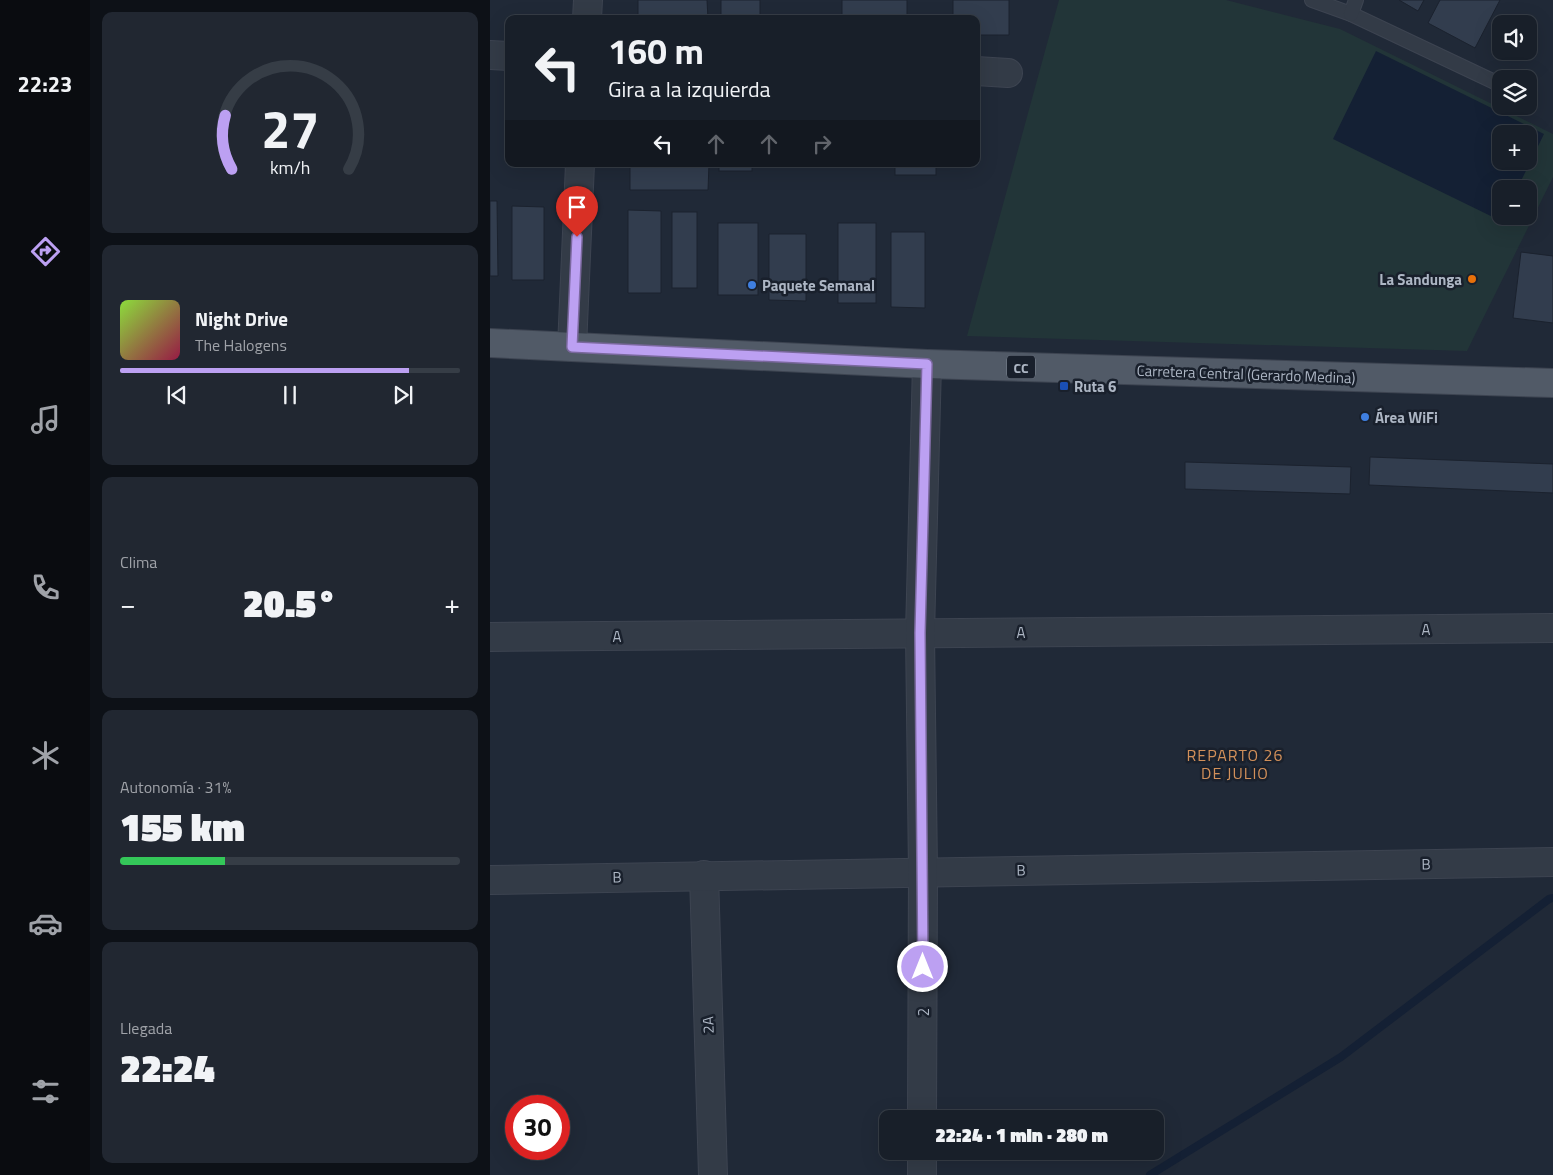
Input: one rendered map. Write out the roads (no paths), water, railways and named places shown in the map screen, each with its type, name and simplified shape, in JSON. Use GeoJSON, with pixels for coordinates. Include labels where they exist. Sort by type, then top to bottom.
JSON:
{"type":"FeatureCollection","features":[{"type":"Feature","properties":{"kind":"main road","name":"Carretera Central (Gerardo Medina)"},"geometry":{"type":"LineString","coordinates":[[490,343],[927,364],[1553,383]]}},
{"type":"Feature","properties":{"kind":"street"},"geometry":{"type":"LineString","coordinates":[[587,15],[588,0]]}},
{"type":"Feature","properties":{"kind":"street"},"geometry":{"type":"LineString","coordinates":[[490,55],[505,56]]}},
{"type":"Feature","properties":{"kind":"street"},"geometry":{"type":"LineString","coordinates":[[980,72],[1008,72]]}},
{"type":"Feature","properties":{"kind":"street"},"geometry":{"type":"LineString","coordinates":[[572,347],[580,167]]}},
{"type":"Feature","properties":{"kind":"street","name":"2"},"geometry":{"type":"LineString","coordinates":[[922,1110],[923,872],[920,633],[927,364]]}},
{"type":"Feature","properties":{"kind":"street","name":"A"},"geometry":{"type":"LineString","coordinates":[[490,637],[1553,628]]}},
{"type":"Feature","properties":{"kind":"street","name":"B"},"geometry":{"type":"LineString","coordinates":[[490,880],[1553,862]]}},
{"type":"Feature","properties":{"kind":"street","name":"2A"},"geometry":{"type":"LineString","coordinates":[[704,875],[713,1175]]}},
{"type":"Feature","properties":{"kind":"street"},"geometry":{"type":"LineString","coordinates":[[922,1160],[922,1175]]}},
{"type":"Feature","properties":{"kind":"lane"},"geometry":{"type":"LineString","coordinates":[[1312,0],[1351,14],[1492,81]]}},
{"type":"Feature","properties":{"kind":"lane"},"geometry":{"type":"LineString","coordinates":[[1351,14],[1356,0]]}},
{"type":"Feature","properties":{"kind":"water"},"geometry":{"type":"Polygon","coordinates":[[[1376,51],[1492,108],[1492,115],[1506,115],[1526,125],[1492,125],[1492,170],[1526,170],[1521,180],[1492,180],[1492,217],[1333,139],[1376,51]]]}},
{"type":"Feature","properties":{"kind":"water"},"geometry":{"type":"Polygon","coordinates":[[[1537,131],[1544,134],[1537,148],[1537,131]]]}},
{"type":"Feature","properties":{"kind":"waterway"},"geometry":{"type":"LineString","coordinates":[[1150,1175],[1341,1057],[1549,899],[1553,898]]}},
{"type":"Feature","properties":{"kind":"place","name":"La Sandunga"},"geometry":{"type":"Point","coordinates":[1472,279]}},
{"type":"Feature","properties":{"kind":"place","name":"Paquete Semanal"},"geometry":{"type":"Point","coordinates":[752,285]}},
{"type":"Feature","properties":{"kind":"place","name":"Ruta 6"},"geometry":{"type":"Point","coordinates":[1064,386]}},
{"type":"Feature","properties":{"kind":"place","name":"Área WiFi"},"geometry":{"type":"Point","coordinates":[1365,417]}},
{"type":"Feature","properties":{"kind":"district","name":"REPARTO 26 DE JULIO"},"geometry":{"type":"Point","coordinates":[1235,764]}}]}
